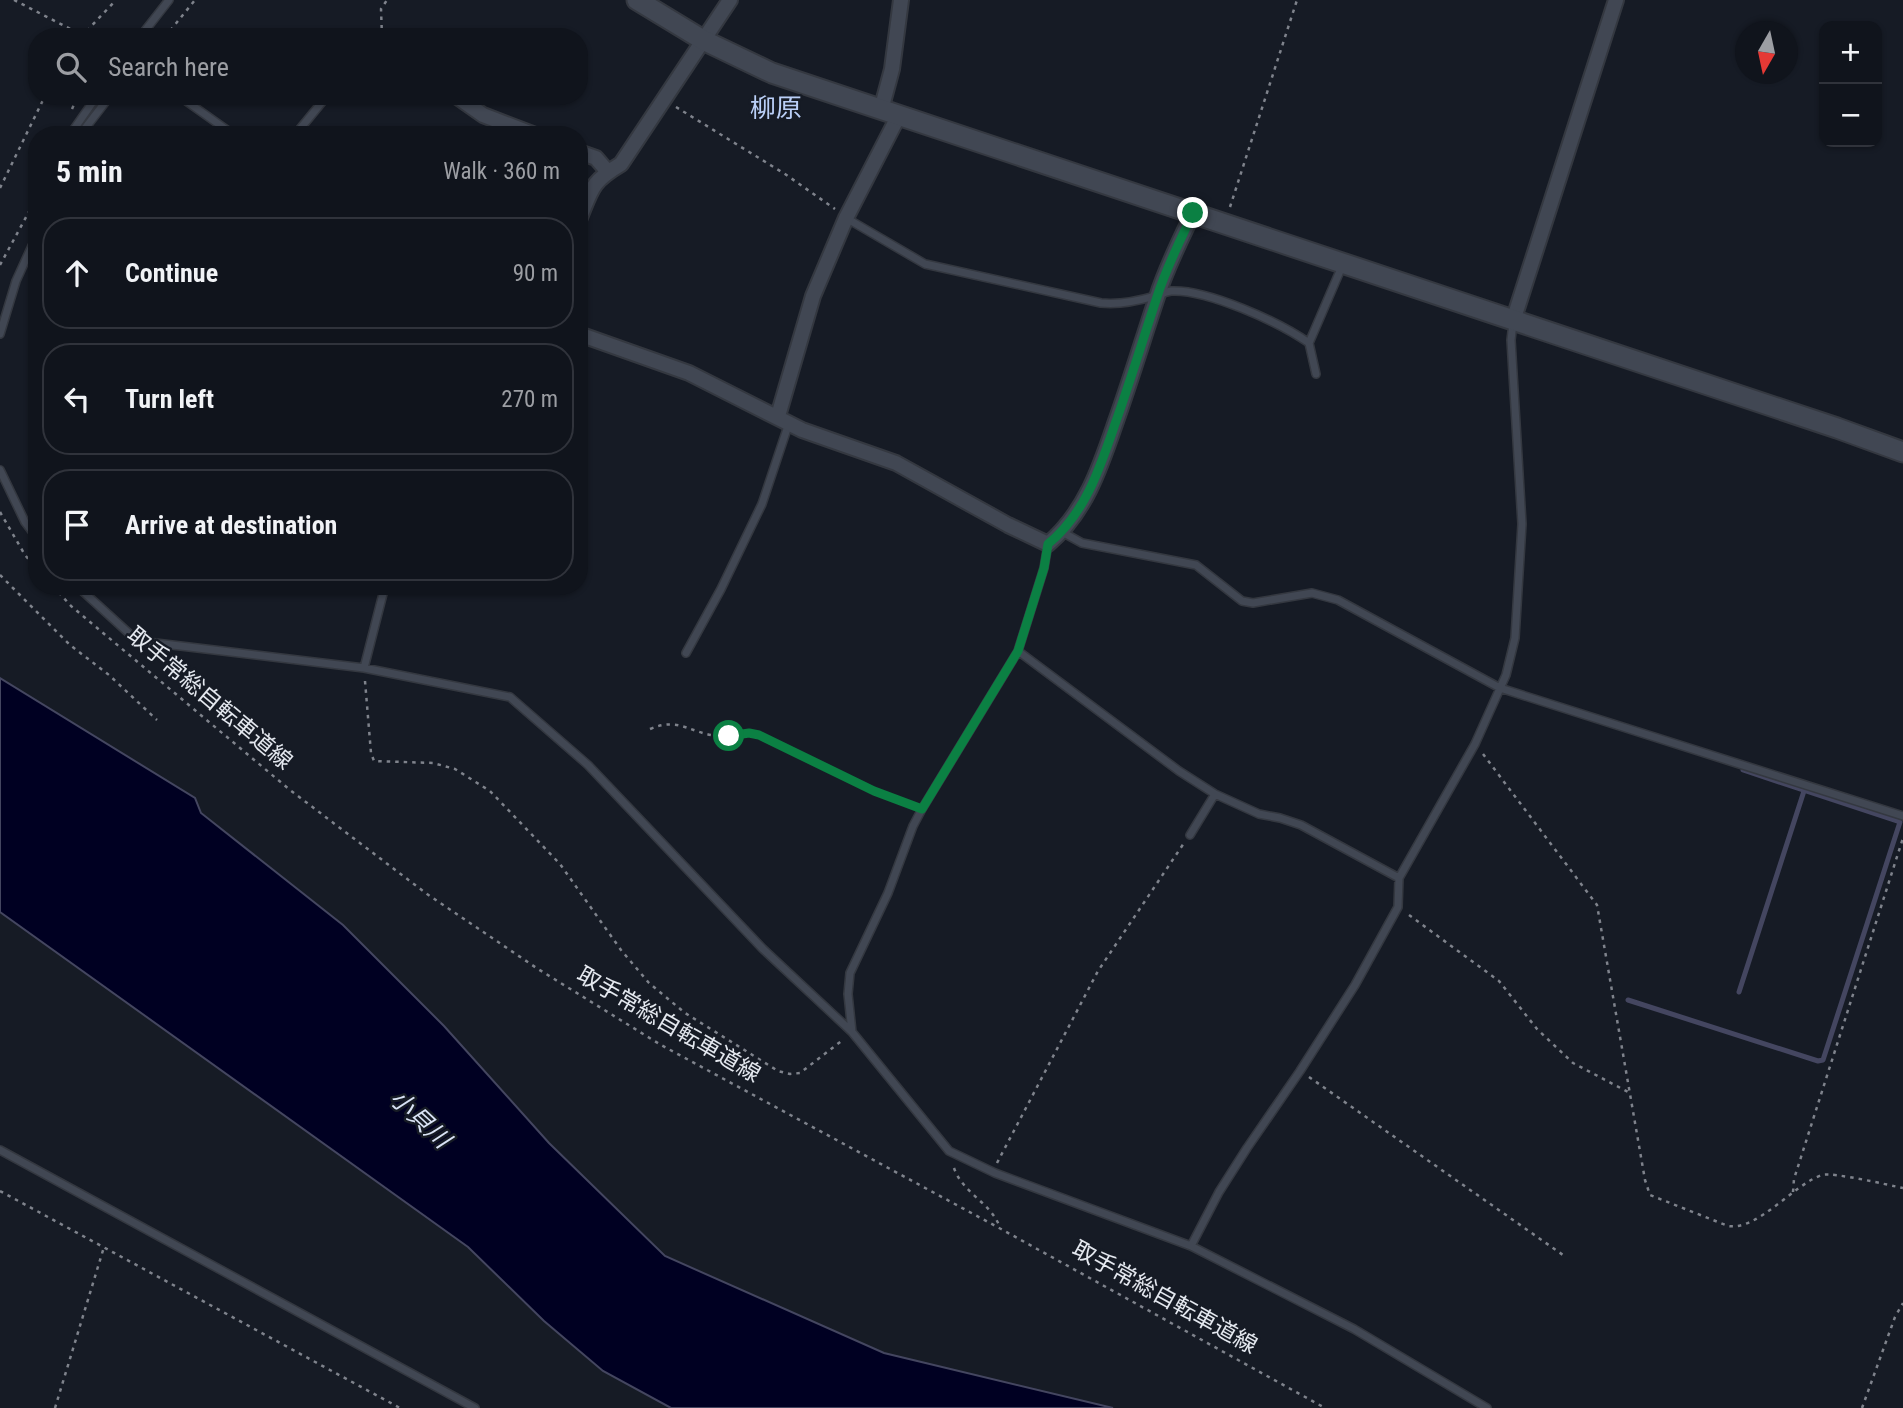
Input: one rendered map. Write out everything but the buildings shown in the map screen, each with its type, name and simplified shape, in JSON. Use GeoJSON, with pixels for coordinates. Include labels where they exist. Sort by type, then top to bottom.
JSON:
{"type":"FeatureCollection","features":[{"type":"Feature","properties":{"kind":"street"},"geometry":{"type":"LineString","coordinates":[[637,0],[703,40],[772,73],[1903,452]]}},
{"type":"Feature","properties":{"kind":"street"},"geometry":{"type":"LineString","coordinates":[[588,198],[600,176],[621,163],[730,0]]}},
{"type":"Feature","properties":{"kind":"street"},"geometry":{"type":"LineString","coordinates":[[784,420],[813,296],[890,113],[892,69],[901,0]]}},
{"type":"Feature","properties":{"kind":"street"},"geometry":{"type":"LineString","coordinates":[[1513,321],[1616,0]]}},
{"type":"Feature","properties":{"kind":"street"},"geometry":{"type":"LineString","coordinates":[[469,105],[483,115],[512,126]]}},
{"type":"Feature","properties":{"kind":"street"},"geometry":{"type":"LineString","coordinates":[[588,155],[596,158],[608,172]]}},
{"type":"Feature","properties":{"kind":"street"},"geometry":{"type":"LineString","coordinates":[[588,337],[689,373],[827,439],[896,463],[1048,544],[1062,533],[1080,509],[1100,468],[1136,367],[1157,295],[1193,213]]}},
{"type":"Feature","properties":{"kind":"lane"},"geometry":{"type":"LineString","coordinates":[[147,28],[169,0]]}},
{"type":"Feature","properties":{"kind":"lane"},"geometry":{"type":"LineString","coordinates":[[82,126],[92,105]]}},
{"type":"Feature","properties":{"kind":"lane"},"geometry":{"type":"LineString","coordinates":[[84,126],[102,105]]}},
{"type":"Feature","properties":{"kind":"lane"},"geometry":{"type":"LineString","coordinates":[[192,105],[221,126]]}},
{"type":"Feature","properties":{"kind":"lane"},"geometry":{"type":"LineString","coordinates":[[302,126],[320,105]]}},
{"type":"Feature","properties":{"kind":"lane"},"geometry":{"type":"LineString","coordinates":[[846,218],[925,264],[1101,303],[1130,302],[1176,291],[1213,299],[1282,326],[1309,343]]}},
{"type":"Feature","properties":{"kind":"lane"},"geometry":{"type":"LineString","coordinates":[[0,334],[16,281],[28,255]]}},
{"type":"Feature","properties":{"kind":"lane"},"geometry":{"type":"LineString","coordinates":[[1316,374],[1309,343],[1343,263]]}},
{"type":"Feature","properties":{"kind":"lane"},"geometry":{"type":"LineString","coordinates":[[1191,1246],[1219,1192],[1355,985],[1398,907],[1399,878],[1475,744],[1500,688],[1515,638],[1522,524],[1511,340],[1513,321]]}},
{"type":"Feature","properties":{"kind":"lane"},"geometry":{"type":"LineString","coordinates":[[686,653],[762,505],[784,420]]}},
{"type":"Feature","properties":{"kind":"lane"},"geometry":{"type":"LineString","coordinates":[[0,470],[28,526]]}},
{"type":"Feature","properties":{"kind":"lane"},"geometry":{"type":"LineString","coordinates":[[1062,533],[1082,543],[1196,565],[1242,601],[1253,603],[1311,593],[1338,600],[1500,688],[1903,816]]}},
{"type":"Feature","properties":{"kind":"lane"},"geometry":{"type":"LineString","coordinates":[[852,1032],[848,994],[850,973],[888,893],[913,826],[1018,651],[1044,568],[1048,544]]}},
{"type":"Feature","properties":{"kind":"lane"},"geometry":{"type":"LineString","coordinates":[[88,595],[133,637],[147,642],[364,668],[510,697],[588,765],[763,948],[852,1032],[949,1151],[995,1173],[1191,1246],[1354,1329],[1487,1408]]}},
{"type":"Feature","properties":{"kind":"lane"},"geometry":{"type":"LineString","coordinates":[[364,668],[383,595]]}},
{"type":"Feature","properties":{"kind":"lane"},"geometry":{"type":"LineString","coordinates":[[1018,651],[1179,771],[1215,794],[1259,814],[1301,825],[1399,878]]}},
{"type":"Feature","properties":{"kind":"lane"},"geometry":{"type":"LineString","coordinates":[[1190,835],[1215,794]]}},
{"type":"Feature","properties":{"kind":"lane"},"geometry":{"type":"LineString","coordinates":[[0,1150],[475,1408]]}},
{"type":"Feature","properties":{"kind":"path"},"geometry":{"type":"LineString","coordinates":[[14,0],[68,28]]}},
{"type":"Feature","properties":{"kind":"path"},"geometry":{"type":"LineString","coordinates":[[90,28],[116,0]]}},
{"type":"Feature","properties":{"kind":"path"},"geometry":{"type":"LineString","coordinates":[[172,28],[195,0]]}},
{"type":"Feature","properties":{"kind":"path"},"geometry":{"type":"LineString","coordinates":[[382,28],[381,9],[387,0]]}},
{"type":"Feature","properties":{"kind":"path"},"geometry":{"type":"LineString","coordinates":[[1224,223],[1297,0]]}},
{"type":"Feature","properties":{"kind":"path"},"geometry":{"type":"LineString","coordinates":[[664,99],[785,174],[846,218]]}},
{"type":"Feature","properties":{"kind":"path"},"geometry":{"type":"LineString","coordinates":[[30,126],[41,105]]}},
{"type":"Feature","properties":{"kind":"path"},"geometry":{"type":"LineString","coordinates":[[0,188],[28,131]]}},
{"type":"Feature","properties":{"kind":"path"},"geometry":{"type":"LineString","coordinates":[[0,265],[28,214]]}},
{"type":"Feature","properties":{"kind":"path"},"geometry":{"type":"LineString","coordinates":[[0,512],[28,558]]}},
{"type":"Feature","properties":{"kind":"path"},"geometry":{"type":"LineString","coordinates":[[0,575],[70,645],[109,675],[157,720]]}},
{"type":"Feature","properties":{"kind":"path","name":"取手常総自転車道線"},"geometry":{"type":"LineString","coordinates":[[61,595],[80,614],[290,790],[427,894],[538,969],[661,1045],[1325,1408]]}},
{"type":"Feature","properties":{"kind":"path"},"geometry":{"type":"LineString","coordinates":[[364,668],[370,753],[374,761],[433,763],[455,769],[490,791],[560,864],[621,950],[649,984],[685,1013],[778,1071],[790,1074],[800,1073],[852,1032]]}},
{"type":"Feature","properties":{"kind":"path"},"geometry":{"type":"LineString","coordinates":[[650,729],[664,723],[719,736],[749,733],[759,735],[874,791],[922,809]]}},
{"type":"Feature","properties":{"kind":"path"},"geometry":{"type":"LineString","coordinates":[[1475,744],[1597,905],[1645,1180],[1650,1195],[1728,1226],[1737,1227],[1775,1207],[1793,1192],[1823,1175],[1903,1188]]}},
{"type":"Feature","properties":{"kind":"path"},"geometry":{"type":"LineString","coordinates":[[995,1173],[996,1164],[1098,971],[1190,835]]}},
{"type":"Feature","properties":{"kind":"path"},"geometry":{"type":"LineString","coordinates":[[1793,1192],[1794,1179],[1903,838]]}},
{"type":"Feature","properties":{"kind":"path"},"geometry":{"type":"LineString","coordinates":[[1398,907],[1499,981],[1537,1029],[1573,1063],[1630,1093]]}},
{"type":"Feature","properties":{"kind":"path"},"geometry":{"type":"LineString","coordinates":[[1300,1071],[1563,1255]]}},
{"type":"Feature","properties":{"kind":"path"},"geometry":{"type":"LineString","coordinates":[[949,1151],[962,1185],[998,1219],[1001,1229]]}},
{"type":"Feature","properties":{"kind":"path"},"geometry":{"type":"LineString","coordinates":[[0,1191],[400,1408]]}},
{"type":"Feature","properties":{"kind":"path"},"geometry":{"type":"LineString","coordinates":[[55,1408],[104,1246]]}},
{"type":"Feature","properties":{"kind":"path"},"geometry":{"type":"LineString","coordinates":[[1862,1408],[1903,1303]]}},
{"type":"Feature","properties":{"kind":"water","name":"小貝川"},"geometry":{"type":"Polygon","coordinates":[[[0,678],[195,798],[201,813],[343,925],[444,1026],[549,1143],[665,1256],[884,1353],[1113,1408],[671,1408],[603,1371],[544,1321],[468,1247],[0,912],[0,678]]]}},
{"type":"Feature","properties":{"kind":"waterway"},"geometry":{"type":"LineString","coordinates":[[1628,1000],[1818,1061],[1823,1060],[1900,822],[1743,770]]}},
{"type":"Feature","properties":{"kind":"waterway"},"geometry":{"type":"LineString","coordinates":[[1739,992],[1804,791]]}},
{"type":"Feature","properties":{"kind":"district","name":"柳原"},"geometry":{"type":"Point","coordinates":[776,108]}},
{"type":"Feature","properties":{"kind":"route"},"geometry":{"type":"LineString","coordinates":[[729,736],[739,733],[759,735],[874,791],[922,809],[1018,651],[1044,568],[1048,544],[1062,533],[1080,509],[1100,468],[1136,367],[1166,270],[1193,213]]}}]}
